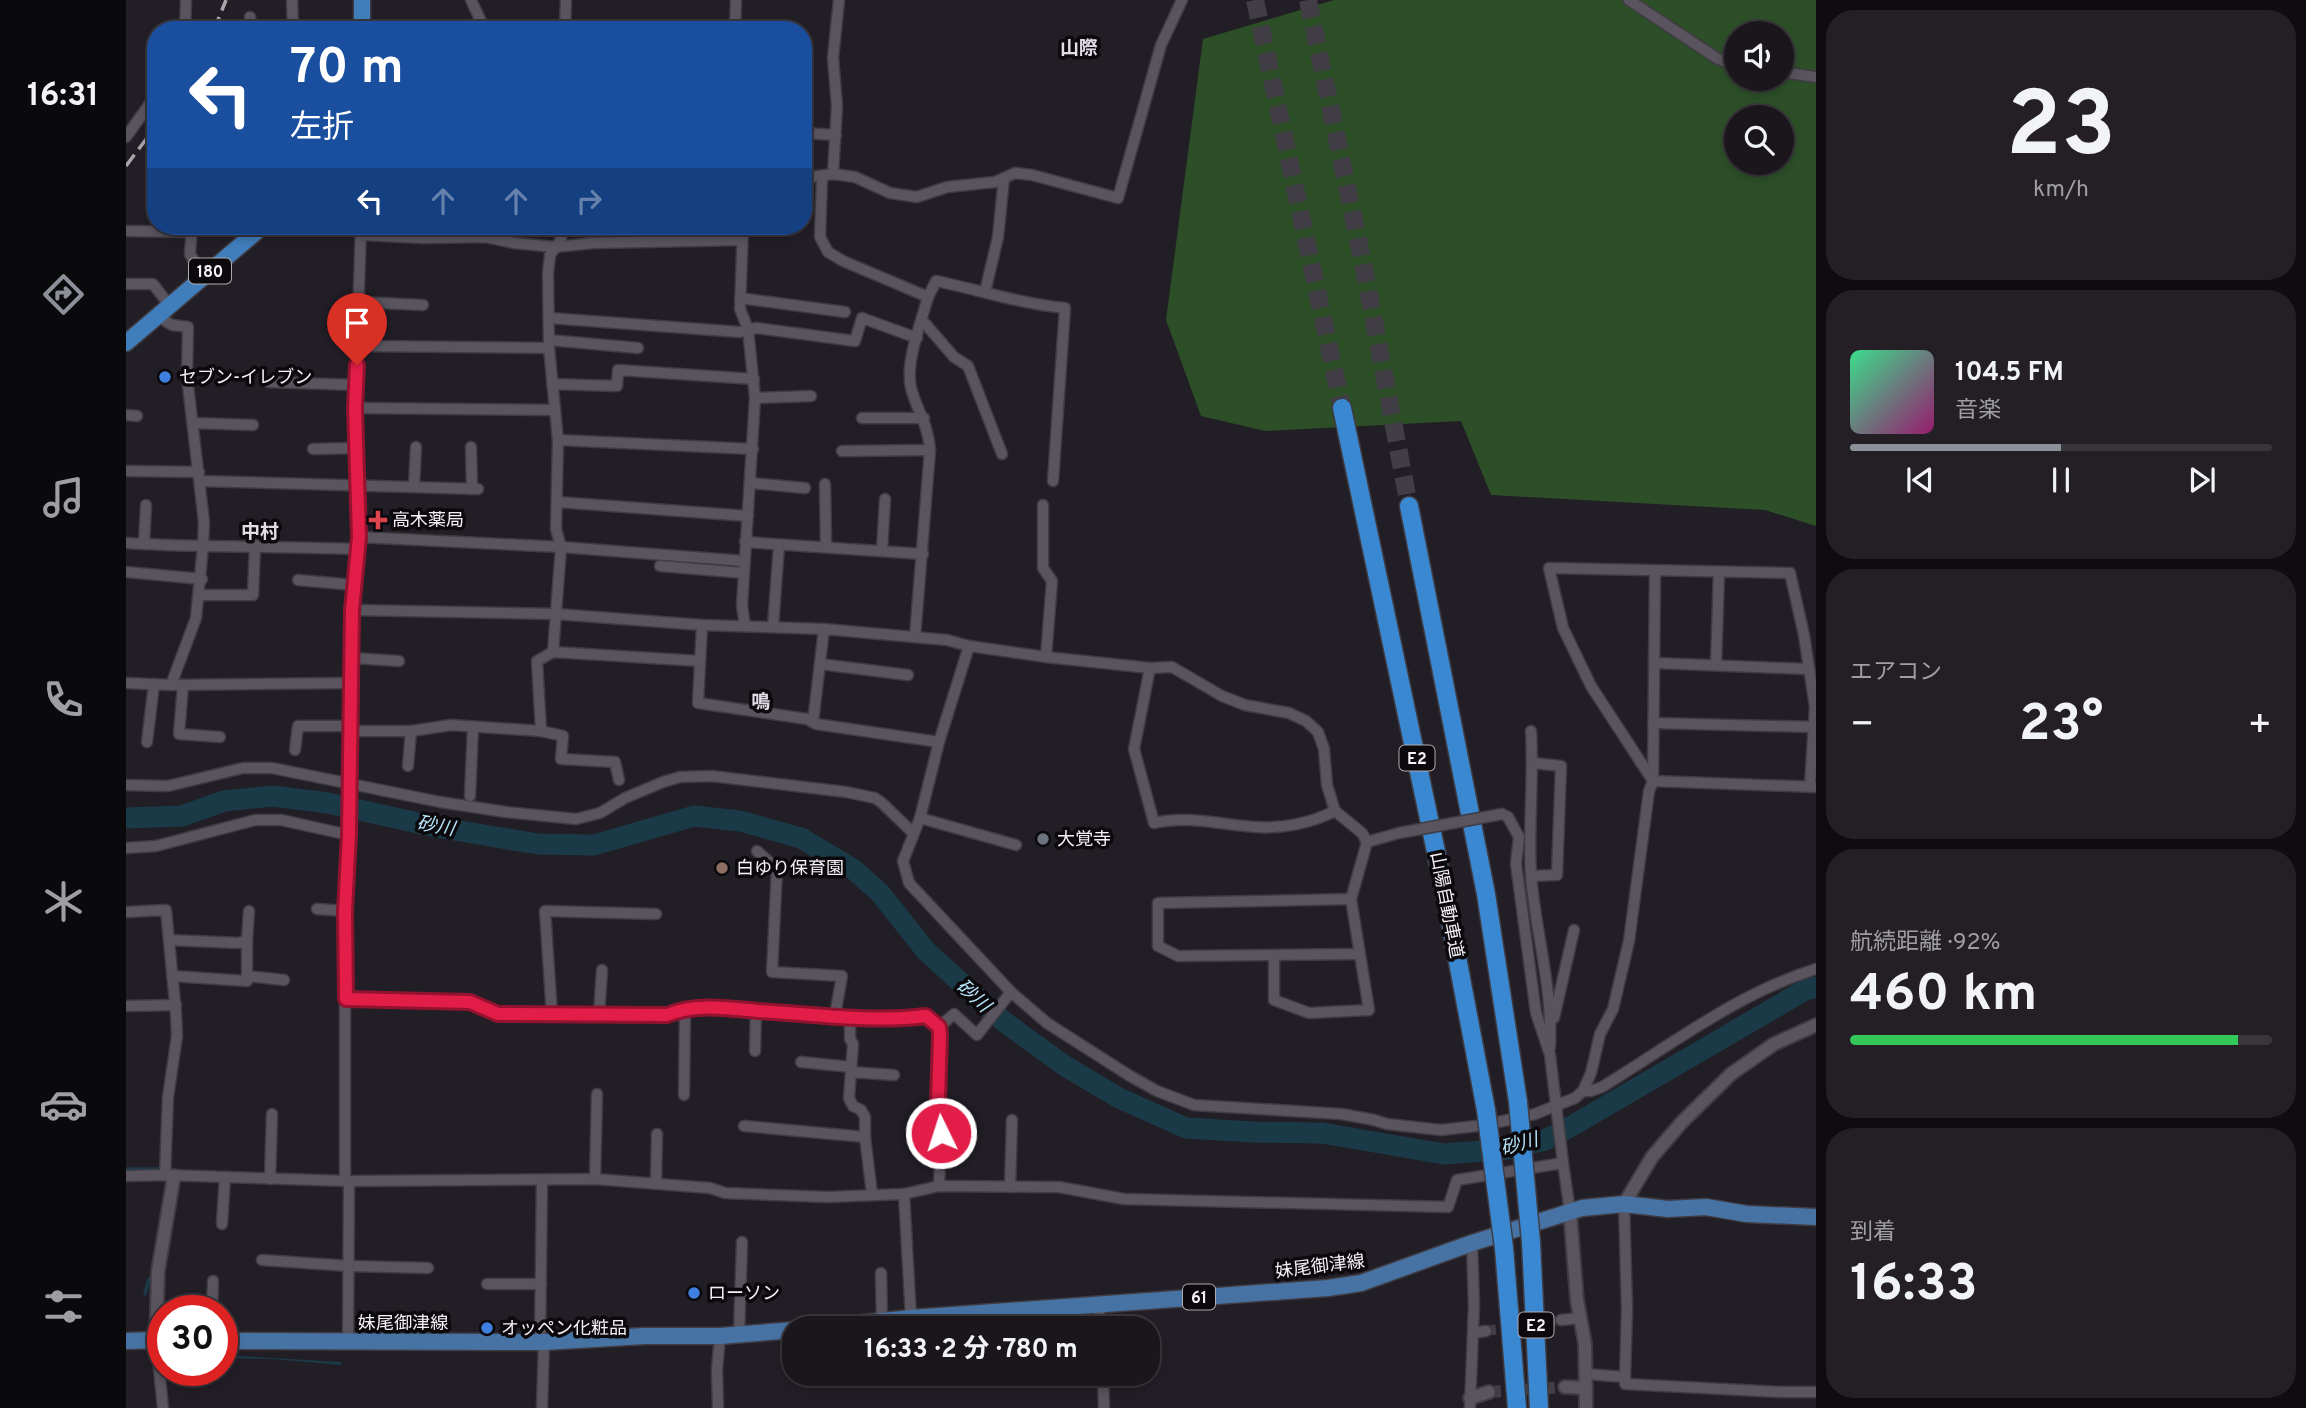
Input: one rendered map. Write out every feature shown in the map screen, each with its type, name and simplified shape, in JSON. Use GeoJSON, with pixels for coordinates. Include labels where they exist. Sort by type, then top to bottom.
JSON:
{"type":"FeatureCollection","features":[{"type":"Feature","properties":{"kind":"highway"},"geometry":{"type":"LineString","coordinates":[[362,0],[362,21]]}},
{"type":"Feature","properties":{"kind":"highway","name":"180"},"geometry":{"type":"LineString","coordinates":[[126,343],[252,235]]}},
{"type":"Feature","properties":{"kind":"highway","name":"山陽自動車道"},"geometry":{"type":"LineString","coordinates":[[1342,408],[1447,900],[1486,1110],[1504,1248],[1517,1408]]}},
{"type":"Feature","properties":{"kind":"highway","name":"E2"},"geometry":{"type":"LineString","coordinates":[[1409,506],[1486,894],[1518,1102],[1531,1242],[1539,1408]]}},
{"type":"Feature","properties":{"kind":"main road","name":"妹尾御津線"},"geometry":{"type":"LineString","coordinates":[[942,1316],[1328,1288],[1361,1283],[1472,1243],[1570,1212],[1624,1203],[1668,1209],[1706,1207],[1747,1214],[1816,1217]]}},
{"type":"Feature","properties":{"kind":"main road","name":"妹尾御津線"},"geometry":{"type":"LineString","coordinates":[[238,1341],[542,1342],[782,1331]]}},
{"type":"Feature","properties":{"kind":"main road"},"geometry":{"type":"LineString","coordinates":[[126,1341],[147,1340]]}},
{"type":"Feature","properties":{"kind":"street"},"geometry":{"type":"LineString","coordinates":[[185,21],[186,0]]}},
{"type":"Feature","properties":{"kind":"street"},"geometry":{"type":"LineString","coordinates":[[292,0],[293,21]]}},
{"type":"Feature","properties":{"kind":"street"},"geometry":{"type":"LineString","coordinates":[[471,0],[481,21]]}},
{"type":"Feature","properties":{"kind":"street"},"geometry":{"type":"LineString","coordinates":[[565,0],[565,21]]}},
{"type":"Feature","properties":{"kind":"street"},"geometry":{"type":"LineString","coordinates":[[736,0],[736,21]]}},
{"type":"Feature","properties":{"kind":"street"},"geometry":{"type":"LineString","coordinates":[[839,0],[833,58],[837,93],[836,135],[820,237],[828,252],[843,261],[928,297]]}},
{"type":"Feature","properties":{"kind":"street"},"geometry":{"type":"LineString","coordinates":[[812,177],[855,177],[890,193],[917,197],[947,187],[995,182],[1014,173],[1032,175],[1118,198],[1161,45],[1182,0]]}},
{"type":"Feature","properties":{"kind":"street"},"geometry":{"type":"LineString","coordinates":[[1629,0],[1724,61]]}},
{"type":"Feature","properties":{"kind":"street"},"geometry":{"type":"LineString","coordinates":[[1794,74],[1816,77]]}},
{"type":"Feature","properties":{"kind":"street"},"geometry":{"type":"LineString","coordinates":[[126,137],[147,108]]}},
{"type":"Feature","properties":{"kind":"street"},"geometry":{"type":"LineString","coordinates":[[812,134],[836,135]]}},
{"type":"Feature","properties":{"kind":"street"},"geometry":{"type":"LineString","coordinates":[[985,292],[998,237],[1004,178]]}},
{"type":"Feature","properties":{"kind":"street"},"geometry":{"type":"LineString","coordinates":[[126,231],[147,230]]}},
{"type":"Feature","properties":{"kind":"street"},"geometry":{"type":"LineString","coordinates":[[192,235],[190,254],[203,277]]}},
{"type":"Feature","properties":{"kind":"street"},"geometry":{"type":"LineString","coordinates":[[348,1343],[345,911],[349,832],[352,610],[359,537],[355,408],[361,235]]}},
{"type":"Feature","properties":{"kind":"street"},"geometry":{"type":"LineString","coordinates":[[400,235],[424,238],[485,237],[555,247],[593,243],[742,240]]}},
{"type":"Feature","properties":{"kind":"street"},"geometry":{"type":"LineString","coordinates":[[553,652],[561,547],[556,529],[558,440],[549,344],[550,255],[561,240],[561,235]]}},
{"type":"Feature","properties":{"kind":"street"},"geometry":{"type":"LineString","coordinates":[[742,235],[740,309],[748,329],[755,398],[742,606],[745,626]]}},
{"type":"Feature","properties":{"kind":"street"},"geometry":{"type":"LineString","coordinates":[[915,637],[930,450],[929,431],[912,388],[909,371],[928,297],[936,281],[992,296],[1016,299],[1030,305],[1065,308],[1054,481]]}},
{"type":"Feature","properties":{"kind":"street"},"geometry":{"type":"LineString","coordinates":[[126,284],[152,284],[172,325],[188,327],[187,377],[204,522],[204,546],[196,618],[171,685]]}},
{"type":"Feature","properties":{"kind":"street"},"geometry":{"type":"LineString","coordinates":[[740,298],[845,312]]}},
{"type":"Feature","properties":{"kind":"street"},"geometry":{"type":"LineString","coordinates":[[359,302],[423,305]]}},
{"type":"Feature","properties":{"kind":"street"},"geometry":{"type":"LineString","coordinates":[[549,318],[740,332],[748,329],[855,341],[862,318],[917,338]]}},
{"type":"Feature","properties":{"kind":"street"},"geometry":{"type":"LineString","coordinates":[[922,320],[954,357],[968,366],[1002,454]]}},
{"type":"Feature","properties":{"kind":"street"},"geometry":{"type":"LineString","coordinates":[[358,346],[549,344],[638,348]]}},
{"type":"Feature","properties":{"kind":"street"},"geometry":{"type":"LineString","coordinates":[[552,384],[617,386],[618,370],[754,379]]}},
{"type":"Feature","properties":{"kind":"street"},"geometry":{"type":"LineString","coordinates":[[269,382],[356,385]]}},
{"type":"Feature","properties":{"kind":"street"},"geometry":{"type":"LineString","coordinates":[[755,398],[811,396]]}},
{"type":"Feature","properties":{"kind":"street"},"geometry":{"type":"LineString","coordinates":[[355,408],[555,410]]}},
{"type":"Feature","properties":{"kind":"street"},"geometry":{"type":"LineString","coordinates":[[862,418],[924,418]]}},
{"type":"Feature","properties":{"kind":"street"},"geometry":{"type":"LineString","coordinates":[[193,423],[253,425]]}},
{"type":"Feature","properties":{"kind":"street"},"geometry":{"type":"LineString","coordinates":[[558,440],[753,449]]}},
{"type":"Feature","properties":{"kind":"street"},"geometry":{"type":"LineString","coordinates":[[414,487],[416,447]]}},
{"type":"Feature","properties":{"kind":"street"},"geometry":{"type":"LineString","coordinates":[[126,471],[358,486],[475,489],[471,447]]}},
{"type":"Feature","properties":{"kind":"street"},"geometry":{"type":"LineString","coordinates":[[313,449],[355,448]]}},
{"type":"Feature","properties":{"kind":"street"},"geometry":{"type":"LineString","coordinates":[[842,451],[930,450]]}},
{"type":"Feature","properties":{"kind":"street"},"geometry":{"type":"LineString","coordinates":[[751,483],[805,488]]}},
{"type":"Feature","properties":{"kind":"street"},"geometry":{"type":"LineString","coordinates":[[825,484],[826,547]]}},
{"type":"Feature","properties":{"kind":"street"},"geometry":{"type":"LineString","coordinates":[[882,551],[885,499]]}},
{"type":"Feature","properties":{"kind":"street"},"geometry":{"type":"LineString","coordinates":[[557,502],[748,516]]}},
{"type":"Feature","properties":{"kind":"street"},"geometry":{"type":"LineString","coordinates":[[144,544],[146,505]]}},
{"type":"Feature","properties":{"kind":"street"},"geometry":{"type":"LineString","coordinates":[[1044,505],[1043,568],[1052,581],[1046,657]]}},
{"type":"Feature","properties":{"kind":"street"},"geometry":{"type":"LineString","coordinates":[[359,537],[561,547],[744,567]]}},
{"type":"Feature","properties":{"kind":"street"},"geometry":{"type":"LineString","coordinates":[[746,542],[923,554]]}},
{"type":"Feature","properties":{"kind":"street"},"geometry":{"type":"LineString","coordinates":[[126,543],[194,548],[255,545],[358,549]]}},
{"type":"Feature","properties":{"kind":"street"},"geometry":{"type":"LineString","coordinates":[[199,596],[253,595],[255,545]]}},
{"type":"Feature","properties":{"kind":"street"},"geometry":{"type":"LineString","coordinates":[[773,627],[779,545]]}},
{"type":"Feature","properties":{"kind":"street"},"geometry":{"type":"LineString","coordinates":[[660,566],[744,567]]}},
{"type":"Feature","properties":{"kind":"street"},"geometry":{"type":"LineString","coordinates":[[1549,568],[1790,573],[1804,635],[1815,707],[1813,786],[1653,781],[1585,674],[1563,628],[1549,568]]}},
{"type":"Feature","properties":{"kind":"street"},"geometry":{"type":"LineString","coordinates":[[126,572],[202,579]]}},
{"type":"Feature","properties":{"kind":"street"},"geometry":{"type":"LineString","coordinates":[[969,646],[919,818],[903,860],[909,883],[1011,992],[1047,1023],[1091,1053],[1157,1091],[1194,1105],[1342,1114],[1413,1128],[1441,1130],[1485,1125],[1555,1108],[1583,1091],[1591,1073],[1600,1034],[1613,1009],[1629,941],[1649,790],[1653,781],[1655,572]]}},
{"type":"Feature","properties":{"kind":"street"},"geometry":{"type":"LineString","coordinates":[[1716,665],[1719,572]]}},
{"type":"Feature","properties":{"kind":"street"},"geometry":{"type":"LineString","coordinates":[[298,580],[354,585]]}},
{"type":"Feature","properties":{"kind":"street"},"geometry":{"type":"LineString","coordinates":[[352,610],[556,614],[702,625],[824,629],[947,640],[969,646],[1046,657],[1150,668],[1172,667],[1223,696],[1245,705],[1289,713],[1306,721],[1318,732],[1324,749],[1327,785],[1335,811],[1362,833],[1367,842],[1351,899],[1369,1010],[1309,1013],[1273,1000],[1274,957]]}},
{"type":"Feature","properties":{"kind":"street"},"geometry":{"type":"LineString","coordinates":[[702,625],[698,703],[939,742]]}},
{"type":"Feature","properties":{"kind":"street"},"geometry":{"type":"LineString","coordinates":[[813,722],[824,629]]}},
{"type":"Feature","properties":{"kind":"street"},"geometry":{"type":"LineString","coordinates":[[541,731],[537,661],[553,652],[700,661]]}},
{"type":"Feature","properties":{"kind":"street"},"geometry":{"type":"LineString","coordinates":[[352,658],[399,661]]}},
{"type":"Feature","properties":{"kind":"street"},"geometry":{"type":"LineString","coordinates":[[1654,663],[1808,669]]}},
{"type":"Feature","properties":{"kind":"street"},"geometry":{"type":"LineString","coordinates":[[820,664],[908,675]]}},
{"type":"Feature","properties":{"kind":"street"},"geometry":{"type":"LineString","coordinates":[[1150,668],[1134,749],[1154,823],[1206,820],[1268,827],[1303,822],[1335,811]]}},
{"type":"Feature","properties":{"kind":"street"},"geometry":{"type":"LineString","coordinates":[[126,683],[352,683]]}},
{"type":"Feature","properties":{"kind":"street"},"geometry":{"type":"LineString","coordinates":[[147,741],[154,684]]}},
{"type":"Feature","properties":{"kind":"street"},"geometry":{"type":"LineString","coordinates":[[183,685],[179,734],[220,737]]}},
{"type":"Feature","properties":{"kind":"street"},"geometry":{"type":"LineString","coordinates":[[1653,723],[1814,727]]}},
{"type":"Feature","properties":{"kind":"street"},"geometry":{"type":"LineString","coordinates":[[295,750],[298,726],[411,731],[451,724],[541,731],[563,736],[561,759],[615,762],[619,780]]}},
{"type":"Feature","properties":{"kind":"street"},"geometry":{"type":"LineString","coordinates":[[470,796],[473,727]]}},
{"type":"Feature","properties":{"kind":"street"},"geometry":{"type":"LineString","coordinates":[[408,766],[411,731]]}},
{"type":"Feature","properties":{"kind":"street"},"geometry":{"type":"LineString","coordinates":[[1531,731],[1531,876],[1548,984],[1555,1108],[1585,1344],[1586,1408]]}},
{"type":"Feature","properties":{"kind":"street"},"geometry":{"type":"LineString","coordinates":[[1531,876],[1557,875],[1561,766],[1533,763]]}},
{"type":"Feature","properties":{"kind":"street"},"geometry":{"type":"LineString","coordinates":[[126,785],[168,786],[256,767],[440,802],[576,819],[600,813],[625,798],[663,782],[711,776],[846,792],[875,799],[912,832]]}},
{"type":"Feature","properties":{"kind":"street"},"geometry":{"type":"LineString","coordinates":[[1367,842],[1399,833],[1502,814],[1508,817],[1519,837],[1516,864],[1534,999],[1550,1055]]}},
{"type":"Feature","properties":{"kind":"street"},"geometry":{"type":"LineString","coordinates":[[126,848],[156,846],[269,818],[349,832]]}},
{"type":"Feature","properties":{"kind":"street"},"geometry":{"type":"LineString","coordinates":[[919,818],[1016,845]]}},
{"type":"Feature","properties":{"kind":"street"},"geometry":{"type":"LineString","coordinates":[[757,851],[777,869],[772,972],[842,976],[835,1016]]}},
{"type":"Feature","properties":{"kind":"street"},"geometry":{"type":"LineString","coordinates":[[1351,899],[1158,902],[1158,946],[1178,956],[1360,954]]}},
{"type":"Feature","properties":{"kind":"street"},"geometry":{"type":"LineString","coordinates":[[317,909],[345,911]]}},
{"type":"Feature","properties":{"kind":"street"},"geometry":{"type":"LineString","coordinates":[[126,912],[166,910],[176,1005],[177,1035],[168,1097],[170,1175],[158,1271],[158,1295]]}},
{"type":"Feature","properties":{"kind":"street"},"geometry":{"type":"LineString","coordinates":[[172,976],[247,981],[249,911]]}},
{"type":"Feature","properties":{"kind":"street"},"geometry":{"type":"LineString","coordinates":[[552,1015],[545,911],[656,914]]}},
{"type":"Feature","properties":{"kind":"street"},"geometry":{"type":"LineString","coordinates":[[1551,1027],[1558,1009],[1574,930]]}},
{"type":"Feature","properties":{"kind":"street"},"geometry":{"type":"LineString","coordinates":[[169,940],[239,943],[247,940]]}},
{"type":"Feature","properties":{"kind":"street"},"geometry":{"type":"LineString","coordinates":[[1583,1091],[1602,1087],[1754,993],[1816,969]]}},
{"type":"Feature","properties":{"kind":"street"},"geometry":{"type":"LineString","coordinates":[[599,1015],[602,970]]}},
{"type":"Feature","properties":{"kind":"street"},"geometry":{"type":"LineString","coordinates":[[247,976],[284,980]]}},
{"type":"Feature","properties":{"kind":"street"},"geometry":{"type":"LineString","coordinates":[[939,1027],[954,1014],[977,1035],[1011,992]]}},
{"type":"Feature","properties":{"kind":"street"},"geometry":{"type":"LineString","coordinates":[[346,999],[470,1002],[498,1014],[667,1015],[685,1008],[890,1019],[926,1016],[939,1027],[941,1069],[938,1101],[942,1113],[939,1186]]}},
{"type":"Feature","properties":{"kind":"street"},"geometry":{"type":"LineString","coordinates":[[126,1006],[176,1005]]}},
{"type":"Feature","properties":{"kind":"street"},"geometry":{"type":"LineString","coordinates":[[684,1095],[685,1008]]}},
{"type":"Feature","properties":{"kind":"street"},"geometry":{"type":"LineString","coordinates":[[755,1051],[756,1010]]}},
{"type":"Feature","properties":{"kind":"street"},"geometry":{"type":"LineString","coordinates":[[850,1016],[850,1039],[853,1044],[849,1098],[864,1117],[872,1194]]}},
{"type":"Feature","properties":{"kind":"street"},"geometry":{"type":"LineString","coordinates":[[1816,1025],[1774,1044],[1731,1074],[1682,1122],[1652,1157],[1624,1203],[1627,1310],[1625,1384],[1782,1392],[1816,1391]]}},
{"type":"Feature","properties":{"kind":"street"},"geometry":{"type":"LineString","coordinates":[[801,1062],[894,1075]]}},
{"type":"Feature","properties":{"kind":"street"},"geometry":{"type":"LineString","coordinates":[[595,1179],[597,1094]]}},
{"type":"Feature","properties":{"kind":"street"},"geometry":{"type":"LineString","coordinates":[[270,1178],[272,1114]]}},
{"type":"Feature","properties":{"kind":"street"},"geometry":{"type":"LineString","coordinates":[[1010,1187],[1012,1120]]}},
{"type":"Feature","properties":{"kind":"street"},"geometry":{"type":"LineString","coordinates":[[744,1126],[865,1137]]}},
{"type":"Feature","properties":{"kind":"street"},"geometry":{"type":"LineString","coordinates":[[656,1183],[657,1134]]}},
{"type":"Feature","properties":{"kind":"street"},"geometry":{"type":"LineString","coordinates":[[126,1176],[347,1181],[595,1179],[710,1188],[725,1193],[827,1197],[904,1194],[939,1186],[1059,1187],[1124,1199],[1448,1207],[1457,1180],[1562,1159]]}},
{"type":"Feature","properties":{"kind":"street"},"geometry":{"type":"LineString","coordinates":[[222,1224],[225,1177]]}},
{"type":"Feature","properties":{"kind":"street"},"geometry":{"type":"LineString","coordinates":[[542,1180],[542,1408]]}},
{"type":"Feature","properties":{"kind":"street"},"geometry":{"type":"LineString","coordinates":[[904,1194],[911,1316]]}},
{"type":"Feature","properties":{"kind":"street"},"geometry":{"type":"LineString","coordinates":[[739,1335],[742,1242]]}},
{"type":"Feature","properties":{"kind":"street"},"geometry":{"type":"LineString","coordinates":[[1470,1403],[1473,1332],[1472,1243]]}},
{"type":"Feature","properties":{"kind":"street"},"geometry":{"type":"LineString","coordinates":[[262,1260],[428,1268]]}},
{"type":"Feature","properties":{"kind":"street"},"geometry":{"type":"LineString","coordinates":[[881,1273],[883,1316]]}},
{"type":"Feature","properties":{"kind":"street"},"geometry":{"type":"LineString","coordinates":[[213,1281],[213,1295]]}},
{"type":"Feature","properties":{"kind":"street"},"geometry":{"type":"LineString","coordinates":[[487,1284],[541,1284]]}},
{"type":"Feature","properties":{"kind":"street"},"geometry":{"type":"LineString","coordinates":[[1099,1306],[1100,1316]]}},
{"type":"Feature","properties":{"kind":"street"},"geometry":{"type":"LineString","coordinates":[[1561,1320],[1580,1318]]}},
{"type":"Feature","properties":{"kind":"street"},"geometry":{"type":"LineString","coordinates":[[1473,1332],[1486,1331]]}},
{"type":"Feature","properties":{"kind":"street"},"geometry":{"type":"LineString","coordinates":[[718,1408],[720,1336]]}},
{"type":"Feature","properties":{"kind":"street"},"geometry":{"type":"LineString","coordinates":[[1585,1374],[1625,1377]]}},
{"type":"Feature","properties":{"kind":"street"},"geometry":{"type":"LineString","coordinates":[[162,1386],[163,1408]]}},
{"type":"Feature","properties":{"kind":"street"},"geometry":{"type":"LineString","coordinates":[[1103,1386],[1104,1408]]}},
{"type":"Feature","properties":{"kind":"street"},"geometry":{"type":"LineString","coordinates":[[1565,1387],[1586,1388]]}},
{"type":"Feature","properties":{"kind":"street"},"geometry":{"type":"LineString","coordinates":[[1470,1403],[1489,1392]]}},
{"type":"Feature","properties":{"kind":"green space"},"geometry":{"type":"Polygon","coordinates":[[[1334,0],[1816,0],[1816,526],[1765,510],[1491,495],[1461,421],[1265,431],[1201,416],[1166,320],[1203,39],[1334,0]]]}},
{"type":"Feature","properties":{"kind":"water"},"geometry":{"type":"Polygon","coordinates":[[[238,1356],[341,1362],[341,1365],[238,1358],[238,1356]]]}},
{"type":"Feature","properties":{"kind":"waterway","name":"砂川"},"geometry":{"type":"LineString","coordinates":[[126,818],[182,816],[224,801],[273,796],[328,803],[436,827],[538,844],[594,845],[694,816],[740,821],[801,838],[853,869],[880,893],[926,951],[1003,1021],[1065,1066],[1119,1098],[1186,1128],[1322,1133],[1444,1154],[1509,1149],[1545,1140],[1805,990],[1816,987]]}},
{"type":"Feature","properties":{"kind":"waterway"},"geometry":{"type":"LineString","coordinates":[[126,1169],[161,1169]]}},
{"type":"Feature","properties":{"kind":"waterway"},"geometry":{"type":"LineString","coordinates":[[145,1294],[149,1279]]}},
{"type":"Feature","properties":{"kind":"tunnel"},"geometry":{"type":"LineString","coordinates":[[1255,0],[1342,408]]}},
{"type":"Feature","properties":{"kind":"tunnel"},"geometry":{"type":"LineString","coordinates":[[1308,0],[1365,273],[1409,506]]}},
{"type":"Feature","properties":{"kind":"tunnel"},"geometry":{"type":"LineString","coordinates":[[1486,1331],[1561,1320]]}},
{"type":"Feature","properties":{"kind":"tunnel"},"geometry":{"type":"LineString","coordinates":[[1489,1392],[1565,1387]]}},
{"type":"Feature","properties":{"kind":"railway"},"geometry":{"type":"LineString","coordinates":[[218,21],[226,0]]}},
{"type":"Feature","properties":{"kind":"railway"},"geometry":{"type":"LineString","coordinates":[[126,166],[147,138]]}},
{"type":"Feature","properties":{"kind":"place","name":"セブン-イレブン"},"geometry":{"type":"Point","coordinates":[165,377]}},
{"type":"Feature","properties":{"kind":"place","name":"高木薬局"},"geometry":{"type":"Point","coordinates":[378,520]}},
{"type":"Feature","properties":{"kind":"place","name":"大覚寺"},"geometry":{"type":"Point","coordinates":[1043,839]}},
{"type":"Feature","properties":{"kind":"place","name":"白ゆり保育園"},"geometry":{"type":"Point","coordinates":[722,868]}},
{"type":"Feature","properties":{"kind":"place","name":"ローソン"},"geometry":{"type":"Point","coordinates":[694,1293]}},
{"type":"Feature","properties":{"kind":"place","name":"オッペン化粧品"},"geometry":{"type":"Point","coordinates":[487,1328]}},
{"type":"Feature","properties":{"kind":"district","name":"山際"},"geometry":{"type":"Point","coordinates":[1079,47]}},
{"type":"Feature","properties":{"kind":"district","name":"中村"},"geometry":{"type":"Point","coordinates":[260,531]}},
{"type":"Feature","properties":{"kind":"district","name":"鳴"},"geometry":{"type":"Point","coordinates":[761,701]}},
{"type":"Feature","properties":{"kind":"route"},"geometry":{"type":"LineString","coordinates":[[357,365],[355,448],[359,537],[352,610],[349,835],[345,911],[346,999],[470,1002],[498,1014],[531,1015],[667,1015],[685,1008],[717,1008],[890,1019],[926,1016],[939,1027],[941,1069],[938,1101],[942,1113],[941,1133]]}}]}
